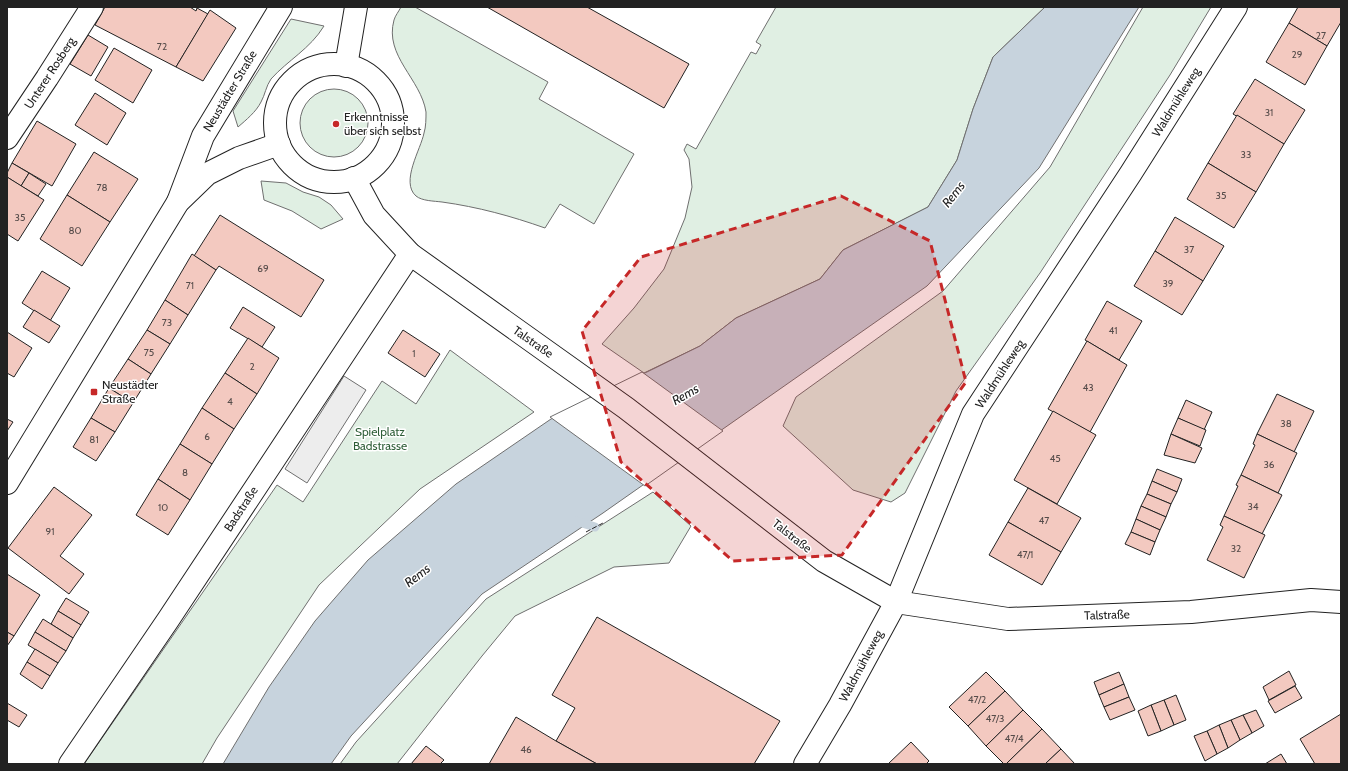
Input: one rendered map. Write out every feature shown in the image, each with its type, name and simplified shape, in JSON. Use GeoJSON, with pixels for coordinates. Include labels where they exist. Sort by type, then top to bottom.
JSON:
{"type":"FeatureCollection","features":[{"type":"Feature","properties":{"kind":"street","name":"Unterer Rosberg"},"geometry":{"type":"LineString","coordinates":[[7,138],[92,7]]}},
{"type":"Feature","properties":{"kind":"street","name":"Neustädter Straße"},"geometry":{"type":"LineString","coordinates":[[7,483],[178,202],[203,136],[281,7]]}},
{"type":"Feature","properties":{"kind":"street"},"geometry":{"type":"LineString","coordinates":[[346,66],[356,7]]}},
{"type":"Feature","properties":{"kind":"street","name":"Waldmühleweg"},"geometry":{"type":"LineString","coordinates":[[805,764],[840,705],[896,602],[973,414],[1131,173],[1236,7]]}},
{"type":"Feature","properties":{"kind":"street"},"geometry":{"type":"LineString","coordinates":[[340,64],[346,66],[359,69],[375,81],[386,96],[392,114],[392,133],[386,151],[375,166],[359,177],[340,182],[322,181],[304,174],[288,161],[279,144],[275,124],[278,104],[287,87],[301,73],[320,65],[340,64]]}},
{"type":"Feature","properties":{"kind":"street","name":"Neustädter Straße"},"geometry":{"type":"LineString","coordinates":[[178,202],[207,174],[239,158],[279,144]]}},
{"type":"Feature","properties":{"kind":"street","name":"Talstraße"},"geometry":{"type":"LineString","coordinates":[[354,178],[374,215],[410,254],[626,408],[824,561],[896,602],[1008,619],[1191,612],[1311,600],[1341,602]]}},
{"type":"Feature","properties":{"kind":"street","name":"Badstraße"},"geometry":{"type":"LineString","coordinates":[[70,764],[410,254]]}},
{"type":"Feature","properties":{"kind":"highlighted area"},"geometry":{"type":"Polygon","coordinates":[[[841,196],[930,241],[966,382],[842,555],[733,561],[621,462],[582,331],[641,257],[841,196]]]}},
{"type":"Feature","properties":{"kind":"green space"},"geometry":{"type":"Polygon","coordinates":[[[401,7],[415,7],[548,82],[539,99],[634,154],[594,224],[560,204],[545,228],[494,212],[468,206],[425,200],[416,196],[412,190],[410,182],[413,165],[425,131],[426,112],[423,100],[398,56],[394,45],[392,33],[394,20],[401,7]]]}},
{"type":"Feature","properties":{"kind":"green space"},"geometry":{"type":"Polygon","coordinates":[[[776,7],[1045,7],[993,57],[973,109],[957,160],[928,207],[843,250],[820,279],[736,318],[700,346],[644,373],[602,344],[634,308],[664,269],[685,218],[692,187],[689,159],[684,150],[687,144],[696,149],[751,52],[756,54],[761,45],[756,42],[776,7]]]}},
{"type":"Feature","properties":{"kind":"green space"},"geometry":{"type":"Polygon","coordinates":[[[1143,7],[1211,7],[1170,75],[1040,273],[956,391],[905,493],[891,502],[853,490],[783,426],[796,397],[943,291],[1050,167],[1143,7]]]}},
{"type":"Feature","properties":{"kind":"green space"},"geometry":{"type":"Polygon","coordinates":[[[291,19],[324,26],[306,48],[271,79],[259,106],[251,116],[238,127],[233,111],[291,19]]]}},
{"type":"Feature","properties":{"kind":"green space"},"geometry":{"type":"Polygon","coordinates":[[[327,89],[341,89],[353,94],[363,104],[368,116],[368,130],[363,142],[353,152],[341,157],[327,157],[315,152],[305,142],[300,130],[300,116],[305,104],[315,94],[327,89]]]}},
{"type":"Feature","properties":{"kind":"green space"},"geometry":{"type":"Polygon","coordinates":[[[261,181],[286,183],[303,192],[319,197],[331,205],[343,219],[321,229],[292,211],[264,200],[261,181]]]}},
{"type":"Feature","properties":{"kind":"green space","name":"Spielplatz Badstrasse"},"geometry":{"type":"Polygon","coordinates":[[[450,350],[534,412],[420,489],[319,585],[217,738],[202,764],[84,764],[277,485],[303,502],[382,381],[416,404],[450,350]]]}},
{"type":"Feature","properties":{"kind":"green space"},"geometry":{"type":"Polygon","coordinates":[[[653,492],[691,526],[669,563],[614,567],[515,616],[397,764],[340,764],[356,742],[486,599],[653,492]]]}},
{"type":"Feature","properties":{"kind":"shaded area"},"geometry":{"type":"Polygon","coordinates":[[[344,376],[366,390],[307,483],[285,469],[344,376]]]}},
{"type":"Feature","properties":{"kind":"water","name":"Rems"},"geometry":{"type":"Polygon","coordinates":[[[1045,7],[1139,7],[1039,168],[927,286],[603,513],[482,594],[351,736],[331,764],[223,764],[269,687],[315,621],[368,560],[456,484],[551,419],[700,346],[736,318],[820,279],[843,250],[928,207],[957,160],[973,109],[993,57],[1045,7]]]}},
{"type":"Feature","properties":{"kind":"pier"},"geometry":{"type":"Polygon","coordinates":[[[642,372],[723,431],[645,486],[550,417],[642,372]]]}},
{"type":"Feature","properties":{"kind":"building"},"geometry":{"type":"Polygon","coordinates":[[[105,7],[190,7],[196,11],[197,8],[208,14],[176,67],[95,25],[105,7]]]}},
{"type":"Feature","properties":{"kind":"building"},"geometry":{"type":"Polygon","coordinates":[[[487,7],[587,7],[689,64],[664,108],[487,7]]]}},
{"type":"Feature","properties":{"kind":"building"},"geometry":{"type":"Polygon","coordinates":[[[1298,7],[1341,7],[1341,22],[1327,46],[1289,23],[1298,7]]]}},
{"type":"Feature","properties":{"kind":"building"},"geometry":{"type":"Polygon","coordinates":[[[210,10],[236,28],[203,81],[176,67],[210,10]]]}},
{"type":"Feature","properties":{"kind":"building"},"geometry":{"type":"Polygon","coordinates":[[[1289,23],[1327,46],[1305,85],[1266,62],[1289,23]]]}},
{"type":"Feature","properties":{"kind":"building"},"geometry":{"type":"Polygon","coordinates":[[[88,35],[108,47],[91,76],[70,64],[88,35]]]}},
{"type":"Feature","properties":{"kind":"building"},"geometry":{"type":"Polygon","coordinates":[[[114,48],[152,70],[133,103],[95,80],[114,48]]]}},
{"type":"Feature","properties":{"kind":"building"},"geometry":{"type":"Polygon","coordinates":[[[1255,79],[1305,110],[1284,144],[1233,114],[1255,79]]]}},
{"type":"Feature","properties":{"kind":"building"},"geometry":{"type":"Polygon","coordinates":[[[95,93],[126,113],[107,145],[75,125],[95,93]]]}},
{"type":"Feature","properties":{"kind":"building"},"geometry":{"type":"Polygon","coordinates":[[[1237,115],[1284,144],[1256,192],[1208,163],[1237,115]]]}},
{"type":"Feature","properties":{"kind":"building"},"geometry":{"type":"Polygon","coordinates":[[[37,121],[76,144],[52,186],[12,163],[37,121]]]}},
{"type":"Feature","properties":{"kind":"building"},"geometry":{"type":"Polygon","coordinates":[[[94,152],[138,179],[110,222],[67,195],[94,152]]]}},
{"type":"Feature","properties":{"kind":"building"},"geometry":{"type":"Polygon","coordinates":[[[12,163],[29,173],[21,186],[7,177],[7,173],[12,163]]]}},
{"type":"Feature","properties":{"kind":"building"},"geometry":{"type":"Polygon","coordinates":[[[1208,163],[1256,192],[1234,228],[1187,199],[1208,163]]]}},
{"type":"Feature","properties":{"kind":"building"},"geometry":{"type":"Polygon","coordinates":[[[29,173],[46,184],[38,196],[21,186],[29,173]]]}},
{"type":"Feature","properties":{"kind":"building"},"geometry":{"type":"Polygon","coordinates":[[[7,177],[44,200],[18,241],[7,234],[7,177]]]}},
{"type":"Feature","properties":{"kind":"building"},"geometry":{"type":"Polygon","coordinates":[[[67,195],[110,222],[82,266],[40,239],[67,195]]]}},
{"type":"Feature","properties":{"kind":"building"},"geometry":{"type":"Polygon","coordinates":[[[220,215],[324,280],[301,317],[219,266],[216,270],[194,256],[220,215]]]}},
{"type":"Feature","properties":{"kind":"building"},"geometry":{"type":"Polygon","coordinates":[[[1175,217],[1224,246],[1203,281],[1155,251],[1175,217]]]}},
{"type":"Feature","properties":{"kind":"building"},"geometry":{"type":"Polygon","coordinates":[[[1155,251],[1203,281],[1182,315],[1134,286],[1155,251]]]}},
{"type":"Feature","properties":{"kind":"building"},"geometry":{"type":"Polygon","coordinates":[[[192,254],[216,270],[188,315],[165,300],[192,254]]]}},
{"type":"Feature","properties":{"kind":"building"},"geometry":{"type":"Polygon","coordinates":[[[42,271],[70,288],[50,321],[22,303],[42,271]]]}},
{"type":"Feature","properties":{"kind":"building"},"geometry":{"type":"Polygon","coordinates":[[[165,300],[188,315],[170,344],[147,330],[165,300]]]}},
{"type":"Feature","properties":{"kind":"building"},"geometry":{"type":"Polygon","coordinates":[[[1107,301],[1142,321],[1119,360],[1085,340],[1107,301]]]}},
{"type":"Feature","properties":{"kind":"building"},"geometry":{"type":"Polygon","coordinates":[[[243,307],[275,327],[262,347],[230,328],[243,307]]]}},
{"type":"Feature","properties":{"kind":"building"},"geometry":{"type":"Polygon","coordinates":[[[34,310],[60,326],[49,343],[23,327],[34,310]]]}},
{"type":"Feature","properties":{"kind":"building"},"geometry":{"type":"Polygon","coordinates":[[[147,330],[170,344],[151,374],[128,359],[147,330]]]}},
{"type":"Feature","properties":{"kind":"building"},"geometry":{"type":"Polygon","coordinates":[[[403,330],[440,354],[425,377],[388,353],[403,330]]]}},
{"type":"Feature","properties":{"kind":"building"},"geometry":{"type":"Polygon","coordinates":[[[7,332],[32,348],[14,377],[7,373],[7,332]]]}},
{"type":"Feature","properties":{"kind":"building"},"geometry":{"type":"Polygon","coordinates":[[[248,338],[279,358],[257,394],[225,373],[248,338]]]}},
{"type":"Feature","properties":{"kind":"building"},"geometry":{"type":"Polygon","coordinates":[[[1087,341],[1127,365],[1090,432],[1048,409],[1087,341]]]}},
{"type":"Feature","properties":{"kind":"building"},"geometry":{"type":"Polygon","coordinates":[[[128,359],[151,374],[133,403],[109,388],[128,359]]]}},
{"type":"Feature","properties":{"kind":"building"},"geometry":{"type":"Polygon","coordinates":[[[225,373],[257,394],[234,429],[202,408],[225,373]]]}},
{"type":"Feature","properties":{"kind":"building"},"geometry":{"type":"Polygon","coordinates":[[[109,388],[133,403],[115,432],[91,418],[109,388]]]}},
{"type":"Feature","properties":{"kind":"building"},"geometry":{"type":"Polygon","coordinates":[[[1277,394],[1314,411],[1294,452],[1257,434],[1277,394]]]}},
{"type":"Feature","properties":{"kind":"building"},"geometry":{"type":"Polygon","coordinates":[[[1186,400],[1212,412],[1204,430],[1178,418],[1186,400]]]}},
{"type":"Feature","properties":{"kind":"building"},"geometry":{"type":"Polygon","coordinates":[[[202,408],[234,429],[212,464],[180,444],[202,408]]]}},
{"type":"Feature","properties":{"kind":"building"},"geometry":{"type":"Polygon","coordinates":[[[1053,411],[1096,435],[1057,504],[1014,480],[1053,411]]]}},
{"type":"Feature","properties":{"kind":"building"},"geometry":{"type":"Polygon","coordinates":[[[91,418],[115,432],[96,461],[73,447],[91,418]]]}},
{"type":"Feature","properties":{"kind":"building"},"geometry":{"type":"Polygon","coordinates":[[[1178,418],[1206,430],[1200,446],[1171,434],[1178,418]]]}},
{"type":"Feature","properties":{"kind":"building"},"geometry":{"type":"Polygon","coordinates":[[[7,419],[13,422],[7,431],[7,419]]]}},
{"type":"Feature","properties":{"kind":"building"},"geometry":{"type":"Polygon","coordinates":[[[1171,434],[1202,448],[1195,463],[1164,455],[1171,434]]]}},
{"type":"Feature","properties":{"kind":"building"},"geometry":{"type":"Polygon","coordinates":[[[1257,434],[1297,453],[1278,493],[1241,475],[1255,445],[1253,444],[1257,434]]]}},
{"type":"Feature","properties":{"kind":"building"},"geometry":{"type":"Polygon","coordinates":[[[180,444],[212,464],[190,500],[158,479],[180,444]]]}},
{"type":"Feature","properties":{"kind":"building"},"geometry":{"type":"Polygon","coordinates":[[[1157,469],[1182,479],[1177,492],[1152,481],[1157,469]]]}},
{"type":"Feature","properties":{"kind":"building"},"geometry":{"type":"Polygon","coordinates":[[[1241,475],[1282,495],[1262,534],[1224,516],[1238,486],[1236,485],[1241,475]]]}},
{"type":"Feature","properties":{"kind":"building"},"geometry":{"type":"Polygon","coordinates":[[[158,479],[190,500],[168,535],[136,515],[158,479]]]}},
{"type":"Feature","properties":{"kind":"building"},"geometry":{"type":"Polygon","coordinates":[[[1152,481],[1177,492],[1171,504],[1147,494],[1152,481]]]}},
{"type":"Feature","properties":{"kind":"building"},"geometry":{"type":"Polygon","coordinates":[[[54,487],[92,515],[60,556],[84,574],[69,594],[8,548],[54,487]]]}},
{"type":"Feature","properties":{"kind":"building"},"geometry":{"type":"Polygon","coordinates":[[[1028,488],[1081,518],[1061,552],[1008,522],[1028,488]]]}},
{"type":"Feature","properties":{"kind":"building"},"geometry":{"type":"Polygon","coordinates":[[[1147,494],[1171,504],[1166,517],[1141,506],[1147,494]]]}},
{"type":"Feature","properties":{"kind":"building"},"geometry":{"type":"Polygon","coordinates":[[[1141,506],[1166,517],[1160,530],[1136,519],[1141,506]]]}},
{"type":"Feature","properties":{"kind":"building"},"geometry":{"type":"Polygon","coordinates":[[[1224,516],[1265,535],[1244,578],[1207,560],[1223,527],[1220,525],[1224,516]]]}},
{"type":"Feature","properties":{"kind":"building"},"geometry":{"type":"Polygon","coordinates":[[[1136,519],[1160,530],[1155,542],[1131,532],[1136,519]]]}},
{"type":"Feature","properties":{"kind":"building"},"geometry":{"type":"Polygon","coordinates":[[[1008,522],[1061,552],[1042,585],[989,555],[1008,522]]]}},
{"type":"Feature","properties":{"kind":"building"},"geometry":{"type":"Polygon","coordinates":[[[1131,532],[1155,542],[1150,555],[1125,544],[1131,532]]]}},
{"type":"Feature","properties":{"kind":"building"},"geometry":{"type":"Polygon","coordinates":[[[7,574],[40,595],[14,636],[7,632],[7,574]]]}},
{"type":"Feature","properties":{"kind":"building"},"geometry":{"type":"Polygon","coordinates":[[[66,598],[89,612],[81,625],[58,611],[66,598]]]}},
{"type":"Feature","properties":{"kind":"building"},"geometry":{"type":"Polygon","coordinates":[[[58,611],[81,625],[73,638],[51,624],[58,611]]]}},
{"type":"Feature","properties":{"kind":"building"},"geometry":{"type":"Polygon","coordinates":[[[597,617],[780,721],[754,764],[597,764],[556,741],[575,708],[552,695],[597,617]]]}},
{"type":"Feature","properties":{"kind":"building"},"geometry":{"type":"Polygon","coordinates":[[[43,619],[73,638],[66,651],[35,632],[43,619]]]}},
{"type":"Feature","properties":{"kind":"building"},"geometry":{"type":"Polygon","coordinates":[[[7,632],[14,636],[7,646],[7,632]]]}},
{"type":"Feature","properties":{"kind":"building"},"geometry":{"type":"Polygon","coordinates":[[[35,632],[66,651],[58,663],[28,645],[35,632]]]}},
{"type":"Feature","properties":{"kind":"building"},"geometry":{"type":"Polygon","coordinates":[[[35,649],[58,663],[50,676],[27,662],[35,649]]]}},
{"type":"Feature","properties":{"kind":"building"},"geometry":{"type":"Polygon","coordinates":[[[27,662],[50,676],[42,689],[20,674],[27,662]]]}},
{"type":"Feature","properties":{"kind":"building"},"geometry":{"type":"Polygon","coordinates":[[[1289,671],[1296,685],[1269,700],[1263,687],[1289,671]]]}},
{"type":"Feature","properties":{"kind":"building"},"geometry":{"type":"Polygon","coordinates":[[[986,672],[1005,691],[968,726],[949,707],[986,672]]]}},
{"type":"Feature","properties":{"kind":"building"},"geometry":{"type":"Polygon","coordinates":[[[1119,672],[1124,684],[1099,695],[1094,682],[1119,672]]]}},
{"type":"Feature","properties":{"kind":"building"},"geometry":{"type":"Polygon","coordinates":[[[1124,684],[1129,697],[1104,707],[1099,695],[1124,684]]]}},
{"type":"Feature","properties":{"kind":"building"},"geometry":{"type":"Polygon","coordinates":[[[1295,686],[1302,698],[1275,713],[1268,701],[1295,686]]]}},
{"type":"Feature","properties":{"kind":"building"},"geometry":{"type":"Polygon","coordinates":[[[1005,691],[1023,710],[986,746],[968,726],[1005,691]]]}},
{"type":"Feature","properties":{"kind":"building"},"geometry":{"type":"Polygon","coordinates":[[[1176,695],[1186,720],[1174,725],[1164,700],[1176,695]]]}},
{"type":"Feature","properties":{"kind":"building"},"geometry":{"type":"Polygon","coordinates":[[[1129,697],[1135,710],[1110,720],[1104,707],[1129,697]]]}},
{"type":"Feature","properties":{"kind":"building"},"geometry":{"type":"Polygon","coordinates":[[[1164,700],[1174,725],[1161,731],[1151,705],[1164,700]]]}},
{"type":"Feature","properties":{"kind":"building"},"geometry":{"type":"Polygon","coordinates":[[[7,703],[27,715],[19,727],[7,720],[7,703]]]}},
{"type":"Feature","properties":{"kind":"building"},"geometry":{"type":"Polygon","coordinates":[[[1151,705],[1161,731],[1148,736],[1138,711],[1151,705]]]}},
{"type":"Feature","properties":{"kind":"building"},"geometry":{"type":"Polygon","coordinates":[[[1023,710],[1042,729],[1006,764],[1004,764],[986,746],[1023,710]]]}},
{"type":"Feature","properties":{"kind":"building"},"geometry":{"type":"Polygon","coordinates":[[[1256,710],[1264,726],[1252,733],[1243,715],[1256,710]]]}},
{"type":"Feature","properties":{"kind":"building"},"geometry":{"type":"Polygon","coordinates":[[[1341,714],[1341,764],[1315,764],[1300,739],[1341,714]]]}},
{"type":"Feature","properties":{"kind":"building"},"geometry":{"type":"Polygon","coordinates":[[[1243,715],[1252,733],[1240,740],[1231,720],[1243,715]]]}},
{"type":"Feature","properties":{"kind":"building"},"geometry":{"type":"Polygon","coordinates":[[[516,717],[556,741],[597,764],[489,764],[516,717]]]}},
{"type":"Feature","properties":{"kind":"building"},"geometry":{"type":"Polygon","coordinates":[[[1231,720],[1240,740],[1228,748],[1219,725],[1231,720]]]}},
{"type":"Feature","properties":{"kind":"building"},"geometry":{"type":"Polygon","coordinates":[[[1219,725],[1228,748],[1217,754],[1207,731],[1219,725]]]}},
{"type":"Feature","properties":{"kind":"building"},"geometry":{"type":"Polygon","coordinates":[[[1042,729],[1061,749],[1045,764],[1006,764],[1042,729]]]}},
{"type":"Feature","properties":{"kind":"building"},"geometry":{"type":"Polygon","coordinates":[[[1207,731],[1217,754],[1205,761],[1194,736],[1207,731]]]}},
{"type":"Feature","properties":{"kind":"building"},"geometry":{"type":"Polygon","coordinates":[[[911,742],[929,761],[926,764],[888,764],[911,742]]]}},
{"type":"Feature","properties":{"kind":"building"},"geometry":{"type":"Polygon","coordinates":[[[426,746],[444,760],[440,764],[411,764],[426,746]]]}},
{"type":"Feature","properties":{"kind":"building"},"geometry":{"type":"Polygon","coordinates":[[[1061,749],[1075,764],[1045,764],[1061,749]]]}},
{"type":"Feature","properties":{"kind":"building"},"geometry":{"type":"Polygon","coordinates":[[[1281,754],[1287,764],[1265,764],[1281,754]]]}},
{"type":"Feature","properties":{"kind":"waterway"},"geometry":{"type":"LineString","coordinates":[[576,521],[595,527]]}},
{"type":"Feature","properties":{"kind":"fence"},"geometry":{"type":"LineString","coordinates":[[586,532],[603,523]]}},
{"type":"Feature","properties":{"kind":"place","name":"Erkenntnisse über sich selbst"},"geometry":{"type":"Point","coordinates":[336,124]}},
{"type":"Feature","properties":{"kind":"place","name":"Neustädter Straße"},"geometry":{"type":"Point","coordinates":[94,392]}}]}
